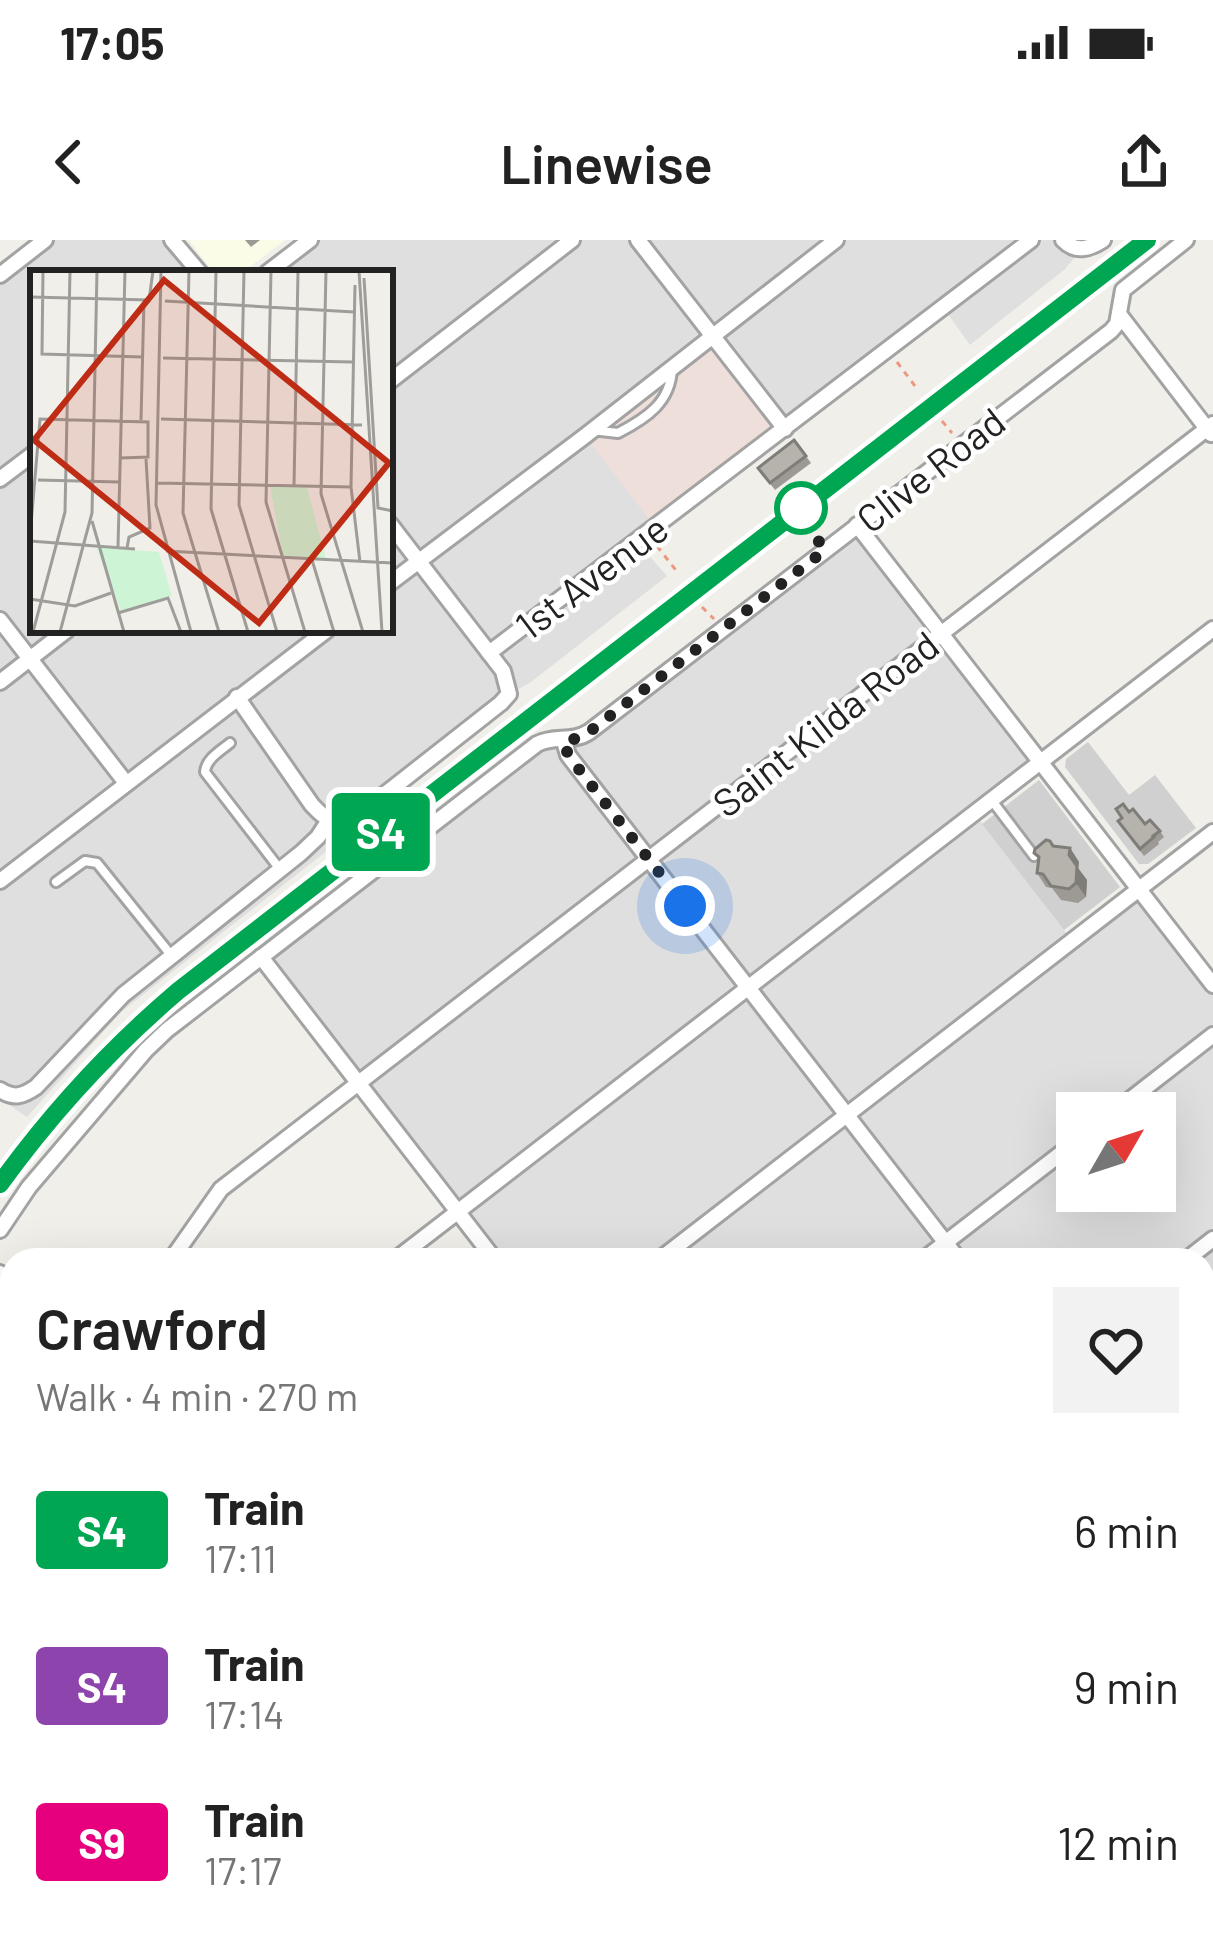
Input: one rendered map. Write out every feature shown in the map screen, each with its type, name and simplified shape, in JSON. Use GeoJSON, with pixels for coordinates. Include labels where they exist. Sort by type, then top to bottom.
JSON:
{"type":"FeatureCollection","features":[{"type":"Feature","properties":{"kind":"street"},"geometry":{"type":"LineString","coordinates":[[0,275],[45,240]]}},
{"type":"Feature","properties":{"kind":"street"},"geometry":{"type":"LineString","coordinates":[[172,240],[197,270]]}},
{"type":"Feature","properties":{"kind":"street"},"geometry":{"type":"LineString","coordinates":[[271,270],[310,240]]}},
{"type":"Feature","properties":{"kind":"street"},"geometry":{"type":"LineString","coordinates":[[393,379],[572,240]]}},
{"type":"Feature","properties":{"kind":"street"},"geometry":{"type":"LineString","coordinates":[[638,240],[785,429]]}},
{"type":"Feature","properties":{"kind":"street"},"geometry":{"type":"LineString","coordinates":[[393,581],[836,240]]}},
{"type":"Feature","properties":{"kind":"street","name":"1st Avenue"},"geometry":{"type":"LineString","coordinates":[[328,820],[352,820],[501,703],[508,694],[508,681],[489,653],[1031,240]]}},
{"type":"Feature","properties":{"kind":"street"},"geometry":{"type":"LineString","coordinates":[[1063,240],[1081,250],[1103,240]]}},
{"type":"Feature","properties":{"kind":"street","name":"Clive Road"},"geometry":{"type":"LineString","coordinates":[[0,1231],[29,1187],[167,1030],[537,744],[589,732],[1111,331],[1117,324],[1123,290],[1186,240]]}},
{"type":"Feature","properties":{"kind":"street"},"geometry":{"type":"LineString","coordinates":[[1119,314],[1211,429]]}},
{"type":"Feature","properties":{"kind":"street","name":"Saint Kilda Road"},"geometry":{"type":"LineString","coordinates":[[180,1248],[221,1190],[1211,429]]}},
{"type":"Feature","properties":{"kind":"street"},"geometry":{"type":"LineString","coordinates":[[0,479],[30,456]]}},
{"type":"Feature","properties":{"kind":"street"},"geometry":{"type":"LineString","coordinates":[[857,525],[1213,985]]}},
{"type":"Feature","properties":{"kind":"street"},"geometry":{"type":"LineString","coordinates":[[393,528],[489,653]]}},
{"type":"Feature","properties":{"kind":"street"},"geometry":{"type":"LineString","coordinates":[[0,620],[126,783]]}},
{"type":"Feature","properties":{"kind":"street"},"geometry":{"type":"LineString","coordinates":[[410,1248],[1213,629]]}},
{"type":"Feature","properties":{"kind":"street"},"geometry":{"type":"LineString","coordinates":[[0,682],[63,633]]}},
{"type":"Feature","properties":{"kind":"street"},"geometry":{"type":"LineString","coordinates":[[0,881],[323,633]]}},
{"type":"Feature","properties":{"kind":"street"},"geometry":{"type":"LineString","coordinates":[[0,1090],[15,1096],[36,1087],[111,1006],[319,837],[328,820],[312,805],[237,697]]}},
{"type":"Feature","properties":{"kind":"street"},"geometry":{"type":"LineString","coordinates":[[564,741],[568,755],[949,1248]]}},
{"type":"Feature","properties":{"kind":"street"},"geometry":{"type":"LineString","coordinates":[[675,1248],[1213,832]]}},
{"type":"Feature","properties":{"kind":"street"},"geometry":{"type":"LineString","coordinates":[[261,957],[486,1248]]}},
{"type":"Feature","properties":{"kind":"street"},"geometry":{"type":"LineString","coordinates":[[1140,1092],[1213,1035]]}},
{"type":"Feature","properties":{"kind":"street"},"geometry":{"type":"LineString","coordinates":[[939,1248],[1056,1157]]}},
{"type":"Feature","properties":{"kind":"lane"},"geometry":{"type":"LineString","coordinates":[[230,743],[211,759],[205,772],[280,869]]}},
{"type":"Feature","properties":{"kind":"lane"},"geometry":{"type":"LineString","coordinates":[[992,801],[1034,856]]}},
{"type":"Feature","properties":{"kind":"lane"},"geometry":{"type":"LineString","coordinates":[[56,882],[85,861],[97,863],[171,955]]}},
{"type":"Feature","properties":{"kind":"path"},"geometry":{"type":"LineString","coordinates":[[892,356],[915,386]]}},
{"type":"Feature","properties":{"kind":"path"},"geometry":{"type":"LineString","coordinates":[[942,421],[957,439]]}},
{"type":"Feature","properties":{"kind":"path"},"geometry":{"type":"LineString","coordinates":[[647,534],[678,573]]}},
{"type":"Feature","properties":{"kind":"path"},"geometry":{"type":"LineString","coordinates":[[703,607],[718,623]]}},
{"type":"Feature","properties":{"kind":"shaded area"},"geometry":{"type":"Polygon","coordinates":[[[45,240],[172,240],[197,270],[30,270],[30,633],[393,633],[393,270],[271,270],[310,240],[1103,240],[1081,250],[1065,269],[970,345],[943,307],[637,542],[667,576],[352,819],[333,823],[328,850],[121,1012],[27,1117],[0,1099],[0,275],[45,240]]]}},
{"type":"Feature","properties":{"kind":"shaded area"},"geometry":{"type":"Polygon","coordinates":[[[189,240],[285,240],[246,270],[212,270],[189,240]]]}},
{"type":"Feature","properties":{"kind":"shaded area"},"geometry":{"type":"Polygon","coordinates":[[[712,335],[785,429],[656,528],[585,436],[712,335]]]}},
{"type":"Feature","properties":{"kind":"shaded area"},"geometry":{"type":"Polygon","coordinates":[[[857,525],[1040,762],[975,814],[1064,930],[1071,939],[1137,889],[1213,987],[1213,1248],[486,1248],[260,957],[537,743],[568,741],[857,525]]]}},
{"type":"Feature","properties":{"kind":"shaded area"},"geometry":{"type":"Polygon","coordinates":[[[1088,742],[1129,795],[1155,775],[1196,828],[1148,864],[1139,864],[1065,767],[1066,759],[1088,742]]]}},
{"type":"Feature","properties":{"kind":"shaded area"},"geometry":{"type":"Polygon","coordinates":[[[1039,780],[1120,887],[1064,930],[982,824],[1039,780]]]}},
{"type":"Feature","properties":{"kind":"building"},"geometry":{"type":"Polygon","coordinates":[[[794,440],[806,456],[770,483],[758,468],[794,440]]]}},
{"type":"Feature","properties":{"kind":"building"},"geometry":{"type":"Polygon","coordinates":[[[1123,804],[1160,831],[1140,849],[1118,821],[1122,818],[1116,809],[1123,804]]]}},
{"type":"Feature","properties":{"kind":"building"},"geometry":{"type":"Polygon","coordinates":[[[1046,840],[1070,848],[1077,866],[1076,883],[1069,889],[1051,886],[1037,873],[1035,849],[1046,840]]]}},
{"type":"Feature","properties":{"kind":"railway"},"geometry":{"type":"LineString","coordinates":[[0,1184],[83,1082],[178,991],[1147,240]]}},
{"type":"Feature","properties":{"kind":"train","name":"S4"},"geometry":{"type":"LineString","coordinates":[[0,1184],[74,1090],[178,991],[1147,240]]}},
{"type":"Feature","properties":{"kind":"route"},"geometry":{"type":"LineString","coordinates":[[685,906],[568,755],[564,741],[589,732],[824,551],[801,508]]}}]}
